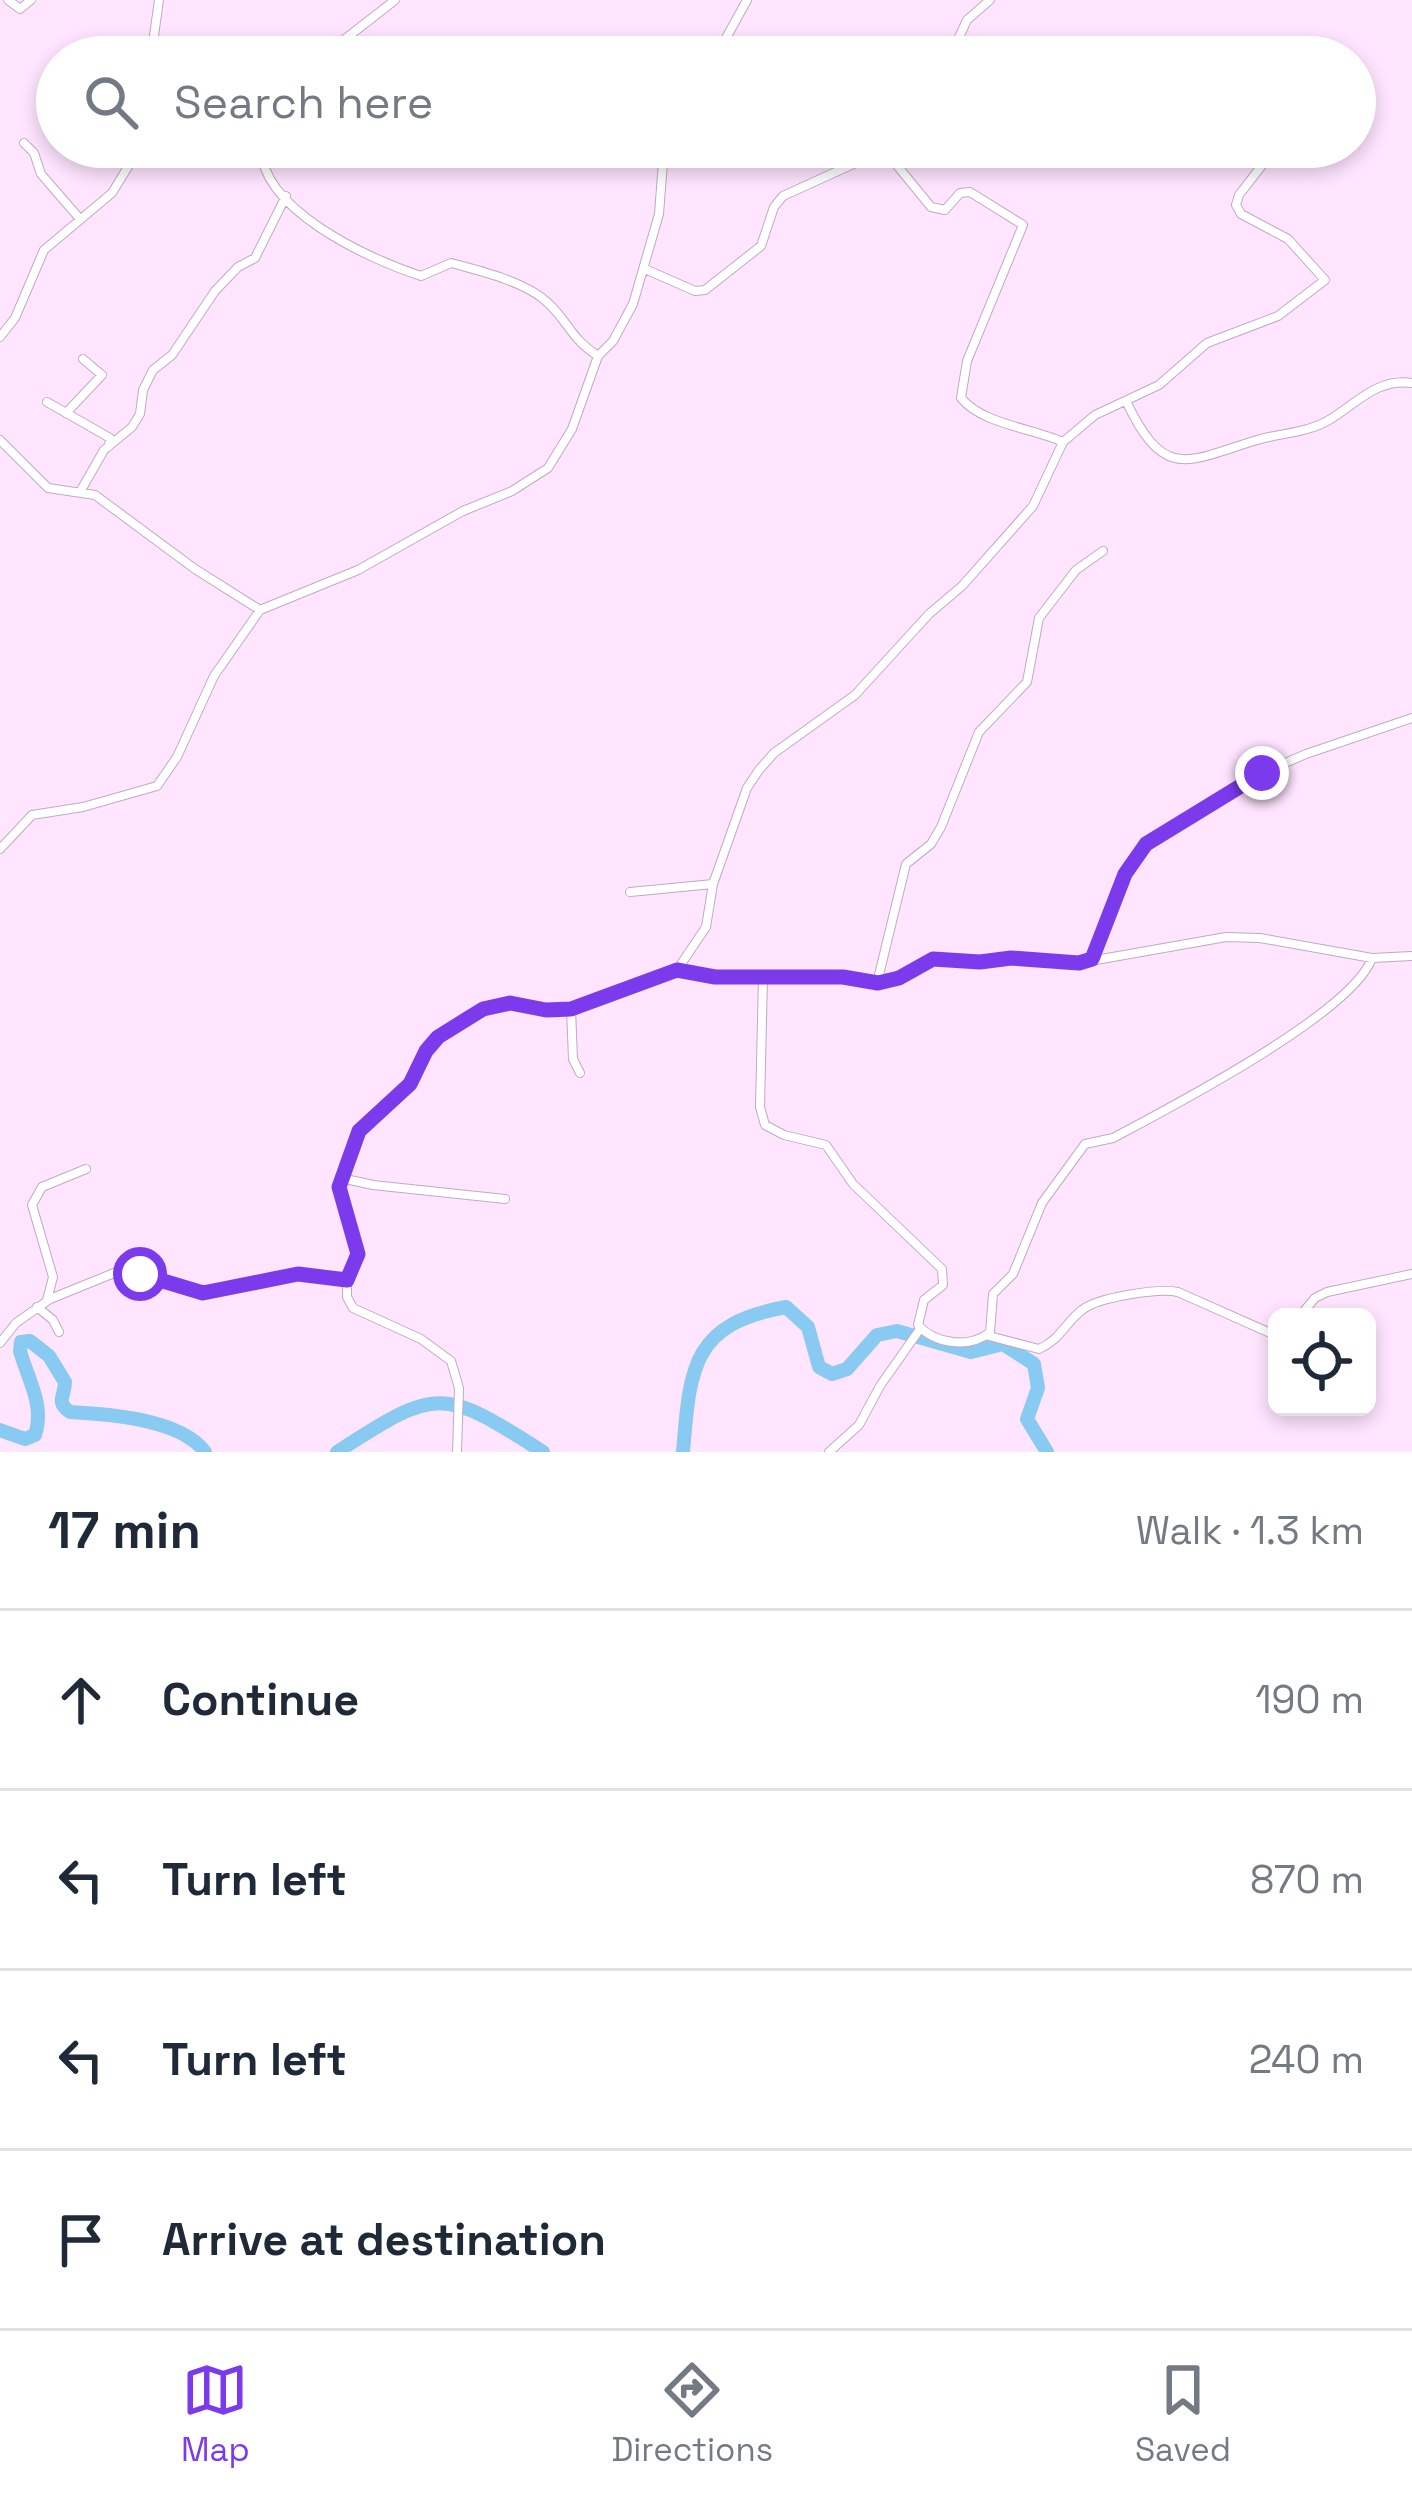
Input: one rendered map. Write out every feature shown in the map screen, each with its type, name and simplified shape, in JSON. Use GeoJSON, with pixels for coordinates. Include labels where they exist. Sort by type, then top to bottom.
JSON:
{"type":"FeatureCollection","features":[{"type":"Feature","properties":{"kind":"street"},"geometry":{"type":"LineString","coordinates":[[8,0],[23,9],[31,0]]}},
{"type":"Feature","properties":{"kind":"street"},"geometry":{"type":"LineString","coordinates":[[154,36],[159,0]]}},
{"type":"Feature","properties":{"kind":"street"},"geometry":{"type":"LineString","coordinates":[[349,36],[395,0]]}},
{"type":"Feature","properties":{"kind":"street"},"geometry":{"type":"LineString","coordinates":[[726,36],[746,0]]}},
{"type":"Feature","properties":{"kind":"street"},"geometry":{"type":"LineString","coordinates":[[960,36],[967,20],[990,0]]}},
{"type":"Feature","properties":{"kind":"street"},"geometry":{"type":"LineString","coordinates":[[24,143],[36,159]]}},
{"type":"Feature","properties":{"kind":"street"},"geometry":{"type":"LineString","coordinates":[[39,168],[80,219]]}},
{"type":"Feature","properties":{"kind":"street"},"geometry":{"type":"LineString","coordinates":[[0,337],[15,318],[44,250],[118,186],[128,168]]}},
{"type":"Feature","properties":{"kind":"street"},"geometry":{"type":"LineString","coordinates":[[264,168],[286,196],[332,236],[375,260],[426,276],[451,263],[539,296],[577,342],[598,356]]}},
{"type":"Feature","properties":{"kind":"street"},"geometry":{"type":"LineString","coordinates":[[0,849],[32,815],[83,807],[158,786],[177,758],[214,676],[260,610],[358,570],[548,468],[572,429],[598,356],[624,324],[645,269],[659,214],[663,168]]}},
{"type":"Feature","properties":{"kind":"street"},"geometry":{"type":"LineString","coordinates":[[645,269],[694,292],[705,290],[761,246],[774,207],[783,196],[844,168]]}},
{"type":"Feature","properties":{"kind":"street"},"geometry":{"type":"LineString","coordinates":[[898,168],[931,207],[945,210],[960,193],[970,192],[1023,225],[967,362],[961,398],[984,415],[1063,442]]}},
{"type":"Feature","properties":{"kind":"street"},"geometry":{"type":"LineString","coordinates":[[677,970],[706,927],[713,884],[747,788],[759,770],[774,753],[855,694],[929,614],[962,586],[1033,506],[1063,442],[1095,415],[1159,385],[1207,344],[1278,316],[1324,280],[1288,239],[1241,214],[1236,206],[1260,168]]}},
{"type":"Feature","properties":{"kind":"street"},"geometry":{"type":"LineString","coordinates":[[80,492],[109,446],[140,414],[143,390],[153,370],[172,356],[215,290],[255,258],[286,196]]}},
{"type":"Feature","properties":{"kind":"street"},"geometry":{"type":"LineString","coordinates":[[66,413],[102,375],[82,359]]}},
{"type":"Feature","properties":{"kind":"street"},"geometry":{"type":"LineString","coordinates":[[1127,403],[1154,448],[1200,460],[1312,428],[1384,383],[1412,382]]}},
{"type":"Feature","properties":{"kind":"street"},"geometry":{"type":"LineString","coordinates":[[47,401],[110,437],[109,446]]}},
{"type":"Feature","properties":{"kind":"street"},"geometry":{"type":"LineString","coordinates":[[4,442],[48,488],[105,501],[195,569],[260,610]]}},
{"type":"Feature","properties":{"kind":"street"},"geometry":{"type":"LineString","coordinates":[[878,983],[906,864],[931,844],[941,827],[979,732],[1027,682],[1039,618],[1076,570],[1103,551]]}},
{"type":"Feature","properties":{"kind":"street"},"geometry":{"type":"LineString","coordinates":[[1092,959],[1125,874],[1146,844],[1262,773],[1412,718]]}},
{"type":"Feature","properties":{"kind":"street"},"geometry":{"type":"LineString","coordinates":[[630,892],[713,884]]}},
{"type":"Feature","properties":{"kind":"street"},"geometry":{"type":"LineString","coordinates":[[457,1452],[459,1388],[451,1361],[353,1308],[347,1297],[347,1280],[358,1254],[339,1196],[359,1131],[410,1084],[426,1051],[450,1027],[497,1003],[571,1009],[677,970],[715,977],[843,977],[878,983],[899,978],[933,959],[1079,963],[1226,938],[1260,938],[1372,958],[1412,956]]}},
{"type":"Feature","properties":{"kind":"street"},"geometry":{"type":"LineString","coordinates":[[988,1336],[993,1294],[1012,1274],[1042,1203],[1085,1144],[1113,1138],[1143,1122],[1312,1021],[1340,1001],[1372,958]]}},
{"type":"Feature","properties":{"kind":"street"},"geometry":{"type":"LineString","coordinates":[[763,976],[761,1117],[771,1130],[826,1145],[853,1184],[942,1269],[943,1286],[920,1306],[916,1336],[859,1425],[829,1452]]}},
{"type":"Feature","properties":{"kind":"street"},"geometry":{"type":"LineString","coordinates":[[571,1009],[573,1059],[580,1073]]}},
{"type":"Feature","properties":{"kind":"street"},"geometry":{"type":"LineString","coordinates":[[42,1305],[53,1277],[32,1205],[42,1187],[86,1169]]}},
{"type":"Feature","properties":{"kind":"street"},"geometry":{"type":"LineString","coordinates":[[341,1178],[505,1199]]}},
{"type":"Feature","properties":{"kind":"street"},"geometry":{"type":"LineString","coordinates":[[0,1343],[16,1323],[42,1305],[119,1271],[203,1293],[298,1274],[347,1280]]}},
{"type":"Feature","properties":{"kind":"street"},"geometry":{"type":"LineString","coordinates":[[1307,1308],[1327,1292],[1412,1274]]}},
{"type":"Feature","properties":{"kind":"street"},"geometry":{"type":"LineString","coordinates":[[916,1336],[962,1342],[988,1336],[1039,1349],[1061,1337],[1087,1306],[1163,1289],[1268,1332]]}},
{"type":"Feature","properties":{"kind":"street"},"geometry":{"type":"LineString","coordinates":[[42,1305],[59,1332]]}},
{"type":"Feature","properties":{"kind":"waterway"},"geometry":{"type":"LineString","coordinates":[[683,1452],[689,1396],[702,1354],[731,1325],[786,1307],[808,1327],[819,1367],[832,1374],[847,1369],[877,1335],[897,1331],[971,1352],[1003,1344],[1034,1364],[1038,1388],[1027,1419],[1047,1452]]}},
{"type":"Feature","properties":{"kind":"waterway"},"geometry":{"type":"LineString","coordinates":[[0,1430],[25,1439],[35,1435],[37,1403],[20,1351],[21,1342],[30,1341],[49,1356],[65,1382],[62,1402],[70,1412],[162,1425],[205,1452]]}},
{"type":"Feature","properties":{"kind":"waterway"},"geometry":{"type":"LineString","coordinates":[[337,1452],[397,1415],[440,1403],[482,1415],[543,1452]]}},
{"type":"Feature","properties":{"kind":"route"},"geometry":{"type":"LineString","coordinates":[[140,1274],[203,1293],[298,1274],[347,1280],[358,1254],[339,1187],[359,1131],[410,1084],[438,1037],[483,1009],[497,1003],[571,1009],[677,970],[715,977],[843,977],[878,983],[899,978],[933,959],[1033,958],[1079,963],[1092,959],[1125,874],[1146,844],[1262,773]]}}]}
